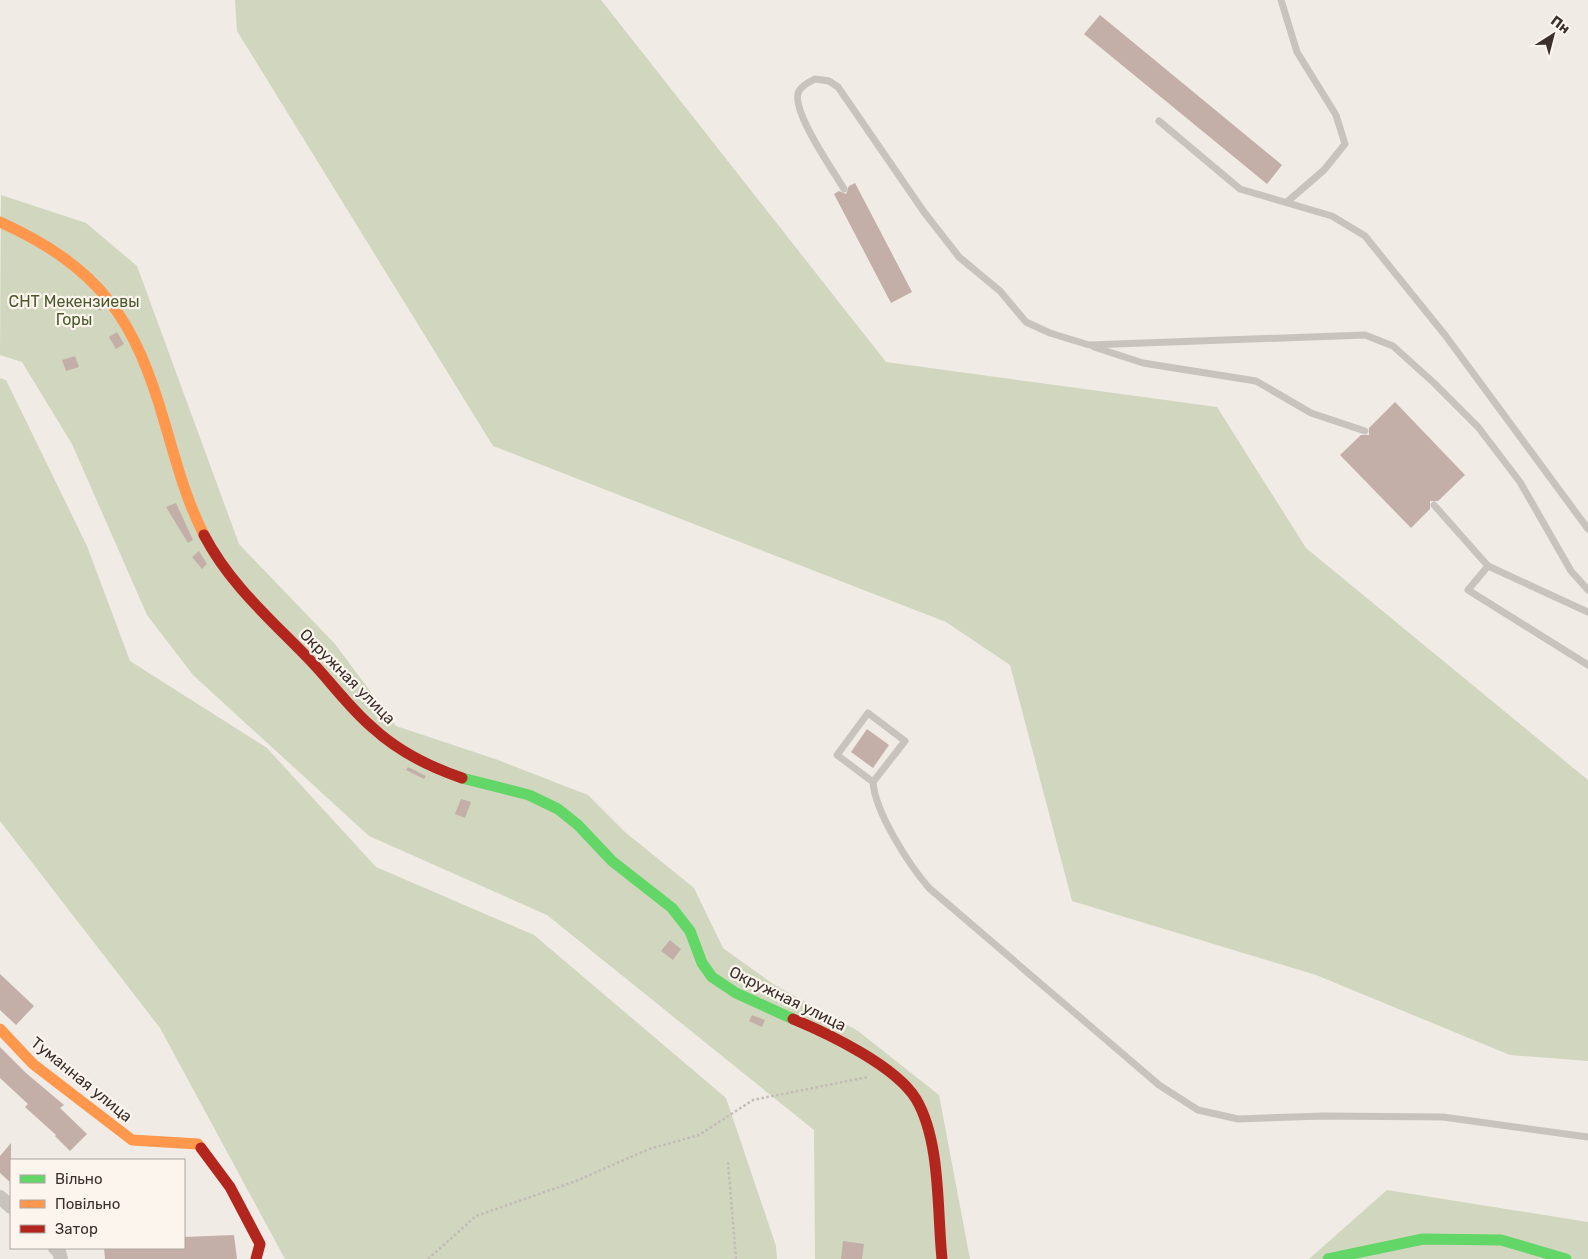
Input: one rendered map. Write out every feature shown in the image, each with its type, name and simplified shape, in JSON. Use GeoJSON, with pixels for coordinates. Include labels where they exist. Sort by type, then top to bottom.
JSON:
{"type":"FeatureCollection","features":[{"type":"Feature","properties":{"kind":"street","name":"Окружная улица"},"geometry":{"type":"LineString","coordinates":[[0,222],[38,238],[68,258],[91,276],[111,299],[147,367],[182,488],[210,547],[228,575],[252,602],[310,660],[372,728],[391,742],[450,774],[483,784],[523,792],[549,802],[572,819],[616,864],[668,902],[692,933],[701,965],[712,978],[736,994],[828,1034],[888,1072],[908,1088],[919,1104],[925,1119],[933,1165],[942,1259]]}},
{"type":"Feature","properties":{"kind":"street","name":"Туманная улица"},"geometry":{"type":"LineString","coordinates":[[0,1029],[32,1064],[132,1140],[198,1144],[230,1187],[260,1244],[256,1259]]}},
{"type":"Feature","properties":{"kind":"street"},"geometry":{"type":"LineString","coordinates":[[0,1197],[10,1206]]}},
{"type":"Feature","properties":{"kind":"street"},"geometry":{"type":"LineString","coordinates":[[1328,1259],[1423,1239],[1501,1240],[1566,1259]]}},
{"type":"Feature","properties":{"kind":"lane"},"geometry":{"type":"LineString","coordinates":[[1281,0],[1297,52],[1336,115],[1345,144],[1324,170],[1287,202]]}},
{"type":"Feature","properties":{"kind":"lane"},"geometry":{"type":"LineString","coordinates":[[844,189],[800,113],[797,98],[799,91],[815,79],[829,81],[838,87],[924,212],[959,258],[1000,290],[1026,322],[1050,334],[1143,363],[1256,381],[1311,413],[1365,431]]}},
{"type":"Feature","properties":{"kind":"lane"},"geometry":{"type":"LineString","coordinates":[[1159,121],[1240,189],[1332,216],[1365,236],[1445,335],[1588,529]]}},
{"type":"Feature","properties":{"kind":"lane"},"geometry":{"type":"LineString","coordinates":[[1089,345],[1365,335],[1392,346],[1434,383],[1478,427],[1520,482],[1571,571],[1588,590]]}},
{"type":"Feature","properties":{"kind":"lane"},"geometry":{"type":"LineString","coordinates":[[1434,505],[1488,566],[1588,612]]}},
{"type":"Feature","properties":{"kind":"lane"},"geometry":{"type":"LineString","coordinates":[[1488,566],[1468,590],[1588,665]]}},
{"type":"Feature","properties":{"kind":"lane"},"geometry":{"type":"LineString","coordinates":[[873,782],[838,755],[868,713],[905,741],[873,782],[874,796],[912,869],[929,888],[1159,1085],[1198,1110],[1238,1119],[1323,1116],[1443,1117],[1588,1137]]}},
{"type":"Feature","properties":{"kind":"path"},"geometry":{"type":"LineString","coordinates":[[428,1259],[476,1216],[576,1182],[649,1149],[699,1135],[753,1100],[836,1085],[888,1072]]}},
{"type":"Feature","properties":{"kind":"path"},"geometry":{"type":"LineString","coordinates":[[728,1162],[736,1259]]}},
{"type":"Feature","properties":{"kind":"green space"},"geometry":{"type":"Polygon","coordinates":[[[235,0],[601,0],[886,362],[1217,407],[1306,548],[1588,780],[1588,1061],[1510,1055],[1316,975],[1072,901],[1010,665],[946,622],[493,446],[237,31],[235,0]]]}},
{"type":"Feature","properties":{"kind":"green space","name":"СНТ Мекензиевы Горы"},"geometry":{"type":"Polygon","coordinates":[[[1,195],[86,223],[137,266],[239,544],[335,644],[396,726],[498,760],[588,795],[625,832],[694,888],[723,948],[773,984],[858,1031],[939,1095],[970,1259],[815,1259],[814,1130],[547,915],[369,836],[193,675],[147,615],[72,444],[22,362],[0,355],[1,195]]]}},
{"type":"Feature","properties":{"kind":"green space"},"geometry":{"type":"Polygon","coordinates":[[[0,378],[6,380],[87,546],[130,661],[267,748],[376,867],[534,935],[726,1098],[776,1246],[777,1259],[285,1259],[160,1028],[0,821],[0,378]]]}},
{"type":"Feature","properties":{"kind":"green space"},"geometry":{"type":"Polygon","coordinates":[[[1387,1190],[1588,1222],[1588,1259],[1309,1259],[1387,1190]]]}},
{"type":"Feature","properties":{"kind":"building"},"geometry":{"type":"Polygon","coordinates":[[[1100,15],[1282,165],[1267,184],[1084,34],[1100,15]]]}},
{"type":"Feature","properties":{"kind":"building"},"geometry":{"type":"Polygon","coordinates":[[[855,183],[912,292],[891,303],[834,194],[839,191],[846,194],[849,186],[855,183]]]}},
{"type":"Feature","properties":{"kind":"building"},"geometry":{"type":"Polygon","coordinates":[[[90,295],[102,309],[100,311],[88,297],[90,295]]]}},
{"type":"Feature","properties":{"kind":"building"},"geometry":{"type":"Polygon","coordinates":[[[117,332],[124,344],[116,349],[109,337],[117,332]]]}},
{"type":"Feature","properties":{"kind":"building"},"geometry":{"type":"Polygon","coordinates":[[[75,356],[79,367],[66,371],[62,360],[75,356]]]}},
{"type":"Feature","properties":{"kind":"building"},"geometry":{"type":"Polygon","coordinates":[[[1395,402],[1465,475],[1438,501],[1430,501],[1430,509],[1411,528],[1340,455],[1361,435],[1369,435],[1369,428],[1395,402]]]}},
{"type":"Feature","properties":{"kind":"building"},"geometry":{"type":"Polygon","coordinates":[[[176,503],[193,540],[188,543],[166,507],[176,503]]]}},
{"type":"Feature","properties":{"kind":"building"},"geometry":{"type":"Polygon","coordinates":[[[199,551],[207,564],[202,569],[192,557],[199,551]]]}},
{"type":"Feature","properties":{"kind":"building"},"geometry":{"type":"Polygon","coordinates":[[[867,729],[889,745],[873,768],[851,752],[867,729]]]}},
{"type":"Feature","properties":{"kind":"building"},"geometry":{"type":"Polygon","coordinates":[[[408,767],[426,776],[424,779],[406,770],[408,767]]]}},
{"type":"Feature","properties":{"kind":"building"},"geometry":{"type":"Polygon","coordinates":[[[461,799],[471,802],[465,818],[455,814],[461,799]]]}},
{"type":"Feature","properties":{"kind":"building"},"geometry":{"type":"Polygon","coordinates":[[[670,940],[681,949],[673,960],[661,951],[670,940]]]}},
{"type":"Feature","properties":{"kind":"building"},"geometry":{"type":"Polygon","coordinates":[[[0,974],[34,1006],[16,1025],[0,1010],[0,974]]]}},
{"type":"Feature","properties":{"kind":"building"},"geometry":{"type":"Polygon","coordinates":[[[752,1015],[765,1020],[762,1027],[749,1021],[752,1015]]]}},
{"type":"Feature","properties":{"kind":"building"},"geometry":{"type":"Polygon","coordinates":[[[0,1047],[26,1073],[64,1105],[60,1108],[87,1134],[70,1151],[56,1135],[25,1107],[28,1104],[0,1078],[0,1047]]]}},
{"type":"Feature","properties":{"kind":"building"},"geometry":{"type":"Polygon","coordinates":[[[11,1143],[10,1182],[0,1173],[0,1156],[11,1143]]]}},
{"type":"Feature","properties":{"kind":"building"},"geometry":{"type":"Polygon","coordinates":[[[234,1235],[237,1259],[105,1259],[104,1249],[185,1249],[185,1237],[234,1235]]]}},
{"type":"Feature","properties":{"kind":"building"},"geometry":{"type":"Polygon","coordinates":[[[843,1241],[864,1244],[862,1259],[841,1259],[843,1241]]]}},
{"type":"Feature","properties":{"kind":"traffic: fast"},"geometry":{"type":"LineString","coordinates":[[462,778],[529,795],[558,809],[578,825],[612,861],[672,908],[690,931],[702,963],[712,977],[736,993],[793,1019]]}},
{"type":"Feature","properties":{"kind":"traffic: fast"},"geometry":{"type":"LineString","coordinates":[[1328,1259],[1423,1239],[1501,1240],[1566,1259]]}},
{"type":"Feature","properties":{"kind":"traffic: slow"},"geometry":{"type":"LineString","coordinates":[[0,222],[64,258],[89,278],[109,301],[126,326],[141,355],[153,387],[177,466],[204,535]]}},
{"type":"Feature","properties":{"kind":"traffic: slow"},"geometry":{"type":"LineString","coordinates":[[0,1029],[33,1064],[132,1140],[198,1144],[201,1148]]}},
{"type":"Feature","properties":{"kind":"traffic: jam"},"geometry":{"type":"LineString","coordinates":[[204,535],[225,569],[237,584],[364,720],[404,751],[438,769],[462,778]]}},
{"type":"Feature","properties":{"kind":"traffic: jam"},"geometry":{"type":"LineString","coordinates":[[793,1019],[825,1033],[878,1063],[906,1087],[916,1099],[924,1116],[934,1155],[942,1259]]}},
{"type":"Feature","properties":{"kind":"traffic: jam"},"geometry":{"type":"LineString","coordinates":[[201,1148],[230,1187],[260,1244],[256,1259]]}}]}
